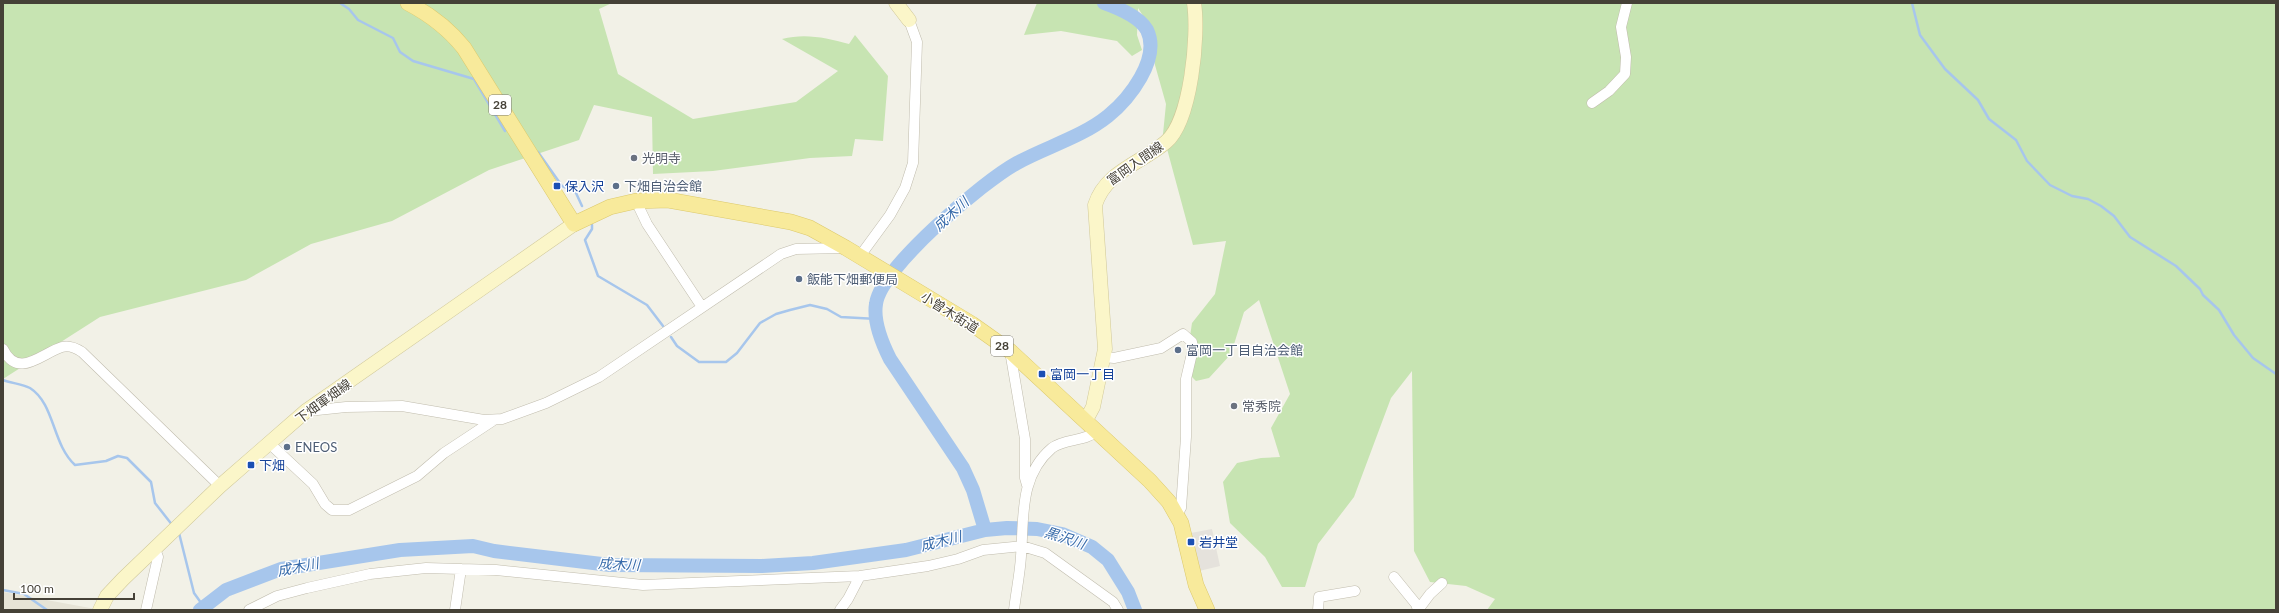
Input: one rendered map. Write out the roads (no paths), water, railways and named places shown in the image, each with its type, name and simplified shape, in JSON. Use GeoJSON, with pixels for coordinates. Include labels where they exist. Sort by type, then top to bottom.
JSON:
{"type":"FeatureCollection","features":[{"type":"Feature","properties":{"kind":"main road","name":"28"},"geometry":{"type":"LineString","coordinates":[[408,3],[429,14],[452,33],[464,48],[574,224]]}},
{"type":"Feature","properties":{"kind":"main road"},"geometry":{"type":"LineString","coordinates":[[896,3],[909,20]]}},
{"type":"Feature","properties":{"kind":"main road","name":"富岡入間線"},"geometry":{"type":"LineString","coordinates":[[1086,420],[1093,407],[1104,357],[1095,205],[1104,185],[1113,176],[1161,146],[1177,129],[1196,48],[1197,20],[1194,3]]}},
{"type":"Feature","properties":{"kind":"main road","name":"小曽木街道"},"geometry":{"type":"LineString","coordinates":[[574,224],[610,207],[636,201],[668,200],[791,222],[810,228],[846,248],[972,324],[1010,352],[1086,420],[1159,490],[1176,514],[1184,532],[1196,585],[1207,610]]}},
{"type":"Feature","properties":{"kind":"main road","name":"下畑軍畑線"},"geometry":{"type":"LineString","coordinates":[[100,610],[107,596],[155,548],[220,486],[306,411],[574,224]]}},
{"type":"Feature","properties":{"kind":"street"},"geometry":{"type":"LineString","coordinates":[[1592,103],[1610,91],[1625,74],[1626,57],[1621,27],[1627,3]]}},
{"type":"Feature","properties":{"kind":"street"},"geometry":{"type":"LineString","coordinates":[[863,258],[905,188],[913,163],[918,42],[909,20]]}},
{"type":"Feature","properties":{"kind":"street"},"geometry":{"type":"LineString","coordinates":[[636,201],[647,224],[702,307]]}},
{"type":"Feature","properties":{"kind":"street"},"geometry":{"type":"LineString","coordinates":[[306,411],[346,407],[402,406],[484,420],[502,419],[546,403],[599,377],[773,259],[789,251],[846,248]]}},
{"type":"Feature","properties":{"kind":"street"},"geometry":{"type":"LineString","coordinates":[[1104,357],[1114,358],[1160,348],[1183,334],[1192,342],[1193,349],[1186,379],[1186,437],[1181,508],[1176,514]]}},
{"type":"Feature","properties":{"kind":"street"},"geometry":{"type":"LineString","coordinates":[[3,349],[11,359],[24,363],[34,362],[61,347],[75,348],[82,352],[220,486]]}},
{"type":"Feature","properties":{"kind":"street"},"geometry":{"type":"LineString","coordinates":[[1010,352],[1025,438],[1025,478],[1027,485]]}},
{"type":"Feature","properties":{"kind":"street"},"geometry":{"type":"LineString","coordinates":[[269,443],[313,484],[325,504],[332,510],[349,510],[417,476],[444,453],[495,420]]}},
{"type":"Feature","properties":{"kind":"street"},"geometry":{"type":"LineString","coordinates":[[1014,610],[1022,546],[1022,517],[1027,485],[1051,449],[1062,442],[1093,435],[1097,431]]}},
{"type":"Feature","properties":{"kind":"street"},"geometry":{"type":"LineString","coordinates":[[249,610],[277,596],[370,574],[426,568],[461,569],[648,585],[860,576],[928,566],[958,559],[984,550],[1022,546],[1045,553],[1113,602],[1118,610]]}},
{"type":"Feature","properties":{"kind":"street"},"geometry":{"type":"LineString","coordinates":[[146,610],[158,557],[155,548]]}},
{"type":"Feature","properties":{"kind":"street"},"geometry":{"type":"LineString","coordinates":[[455,610],[461,569]]}},
{"type":"Feature","properties":{"kind":"street"},"geometry":{"type":"LineString","coordinates":[[840,610],[848,599],[860,576]]}},
{"type":"Feature","properties":{"kind":"street"},"geometry":{"type":"LineString","coordinates":[[1394,577],[1416,604],[1418,610]]}},
{"type":"Feature","properties":{"kind":"street"},"geometry":{"type":"LineString","coordinates":[[1418,610],[1430,594],[1442,583]]}},
{"type":"Feature","properties":{"kind":"street"},"geometry":{"type":"LineString","coordinates":[[1318,610],[1319,598],[1355,592]]}},
{"type":"Feature","properties":{"kind":"waterway"},"geometry":{"type":"LineString","coordinates":[[340,3],[349,9],[358,20],[393,38],[400,52],[413,61],[474,79],[505,131]]}},
{"type":"Feature","properties":{"kind":"waterway","name":"成木川"},"geometry":{"type":"LineString","coordinates":[[985,530],[973,490],[963,468],[887,353],[877,325],[875,311],[876,304],[882,288],[895,269],[914,248],[959,206],[1017,163],[1075,136],[1098,123],[1116,109],[1133,89],[1141,78],[1150,53],[1150,41],[1147,30],[1134,17],[1122,10],[1104,3]]}},
{"type":"Feature","properties":{"kind":"waterway"},"geometry":{"type":"LineString","coordinates":[[1912,3],[1920,35],[1945,69],[1978,100],[1989,119],[2016,140],[2027,161],[2050,185],[2072,196],[2088,199],[2101,206],[2114,216],[2130,237],[2176,266],[2219,310],[2234,335],[2253,358],[2276,374]]}},
{"type":"Feature","properties":{"kind":"waterway"},"geometry":{"type":"LineString","coordinates":[[538,152],[562,186],[576,193],[582,206]]}},
{"type":"Feature","properties":{"kind":"waterway"},"geometry":{"type":"LineString","coordinates":[[592,225],[592,229],[585,240],[598,276],[647,305],[663,326]]}},
{"type":"Feature","properties":{"kind":"waterway"},"geometry":{"type":"LineString","coordinates":[[671,337],[677,346],[699,362],[726,362],[737,353],[760,323],[776,314],[790,310],[810,305],[827,309],[841,317],[877,319]]}},
{"type":"Feature","properties":{"kind":"waterway"},"geometry":{"type":"LineString","coordinates":[[3,380],[30,388],[38,395],[49,414],[57,436],[67,456],[75,465],[106,461],[118,456],[127,458],[151,482],[155,503],[173,526]]}},
{"type":"Feature","properties":{"kind":"waterway","name":"成木川"},"geometry":{"type":"LineString","coordinates":[[200,610],[226,590],[281,569],[400,550],[473,546],[494,551],[610,565],[762,566],[813,563],[906,550],[985,530],[1007,528],[1037,529],[1062,534],[1092,547],[1108,560],[1128,592],[1135,610]]}},
{"type":"Feature","properties":{"kind":"waterway"},"geometry":{"type":"LineString","coordinates":[[179,533],[194,593],[204,607]]}},
{"type":"Feature","properties":{"kind":"waterway"},"geometry":{"type":"LineString","coordinates":[[3,590],[24,594],[47,610]]}},
{"type":"Feature","properties":{"kind":"place","name":"光明寺"},"geometry":{"type":"Point","coordinates":[634,158]}},
{"type":"Feature","properties":{"kind":"place","name":"保入沢"},"geometry":{"type":"Point","coordinates":[557,186]}},
{"type":"Feature","properties":{"kind":"place","name":"下畑自治会館"},"geometry":{"type":"Point","coordinates":[616,186]}},
{"type":"Feature","properties":{"kind":"place","name":"飯能下畑郵便局"},"geometry":{"type":"Point","coordinates":[799,279]}},
{"type":"Feature","properties":{"kind":"place","name":"富岡一丁目自治会館"},"geometry":{"type":"Point","coordinates":[1178,350]}},
{"type":"Feature","properties":{"kind":"place","name":"富岡一丁目"},"geometry":{"type":"Point","coordinates":[1042,374]}},
{"type":"Feature","properties":{"kind":"place","name":"常秀院"},"geometry":{"type":"Point","coordinates":[1234,406]}},
{"type":"Feature","properties":{"kind":"place","name":"ENEOS"},"geometry":{"type":"Point","coordinates":[287,447]}},
{"type":"Feature","properties":{"kind":"place","name":"下畑"},"geometry":{"type":"Point","coordinates":[251,465]}},
{"type":"Feature","properties":{"kind":"place","name":"岩井堂"},"geometry":{"type":"Point","coordinates":[1191,542]}},
{"type":"Feature","properties":{"kind":"water label","name":"黒沢川"},"geometry":{"type":"Point","coordinates":[1065,538]}}]}
